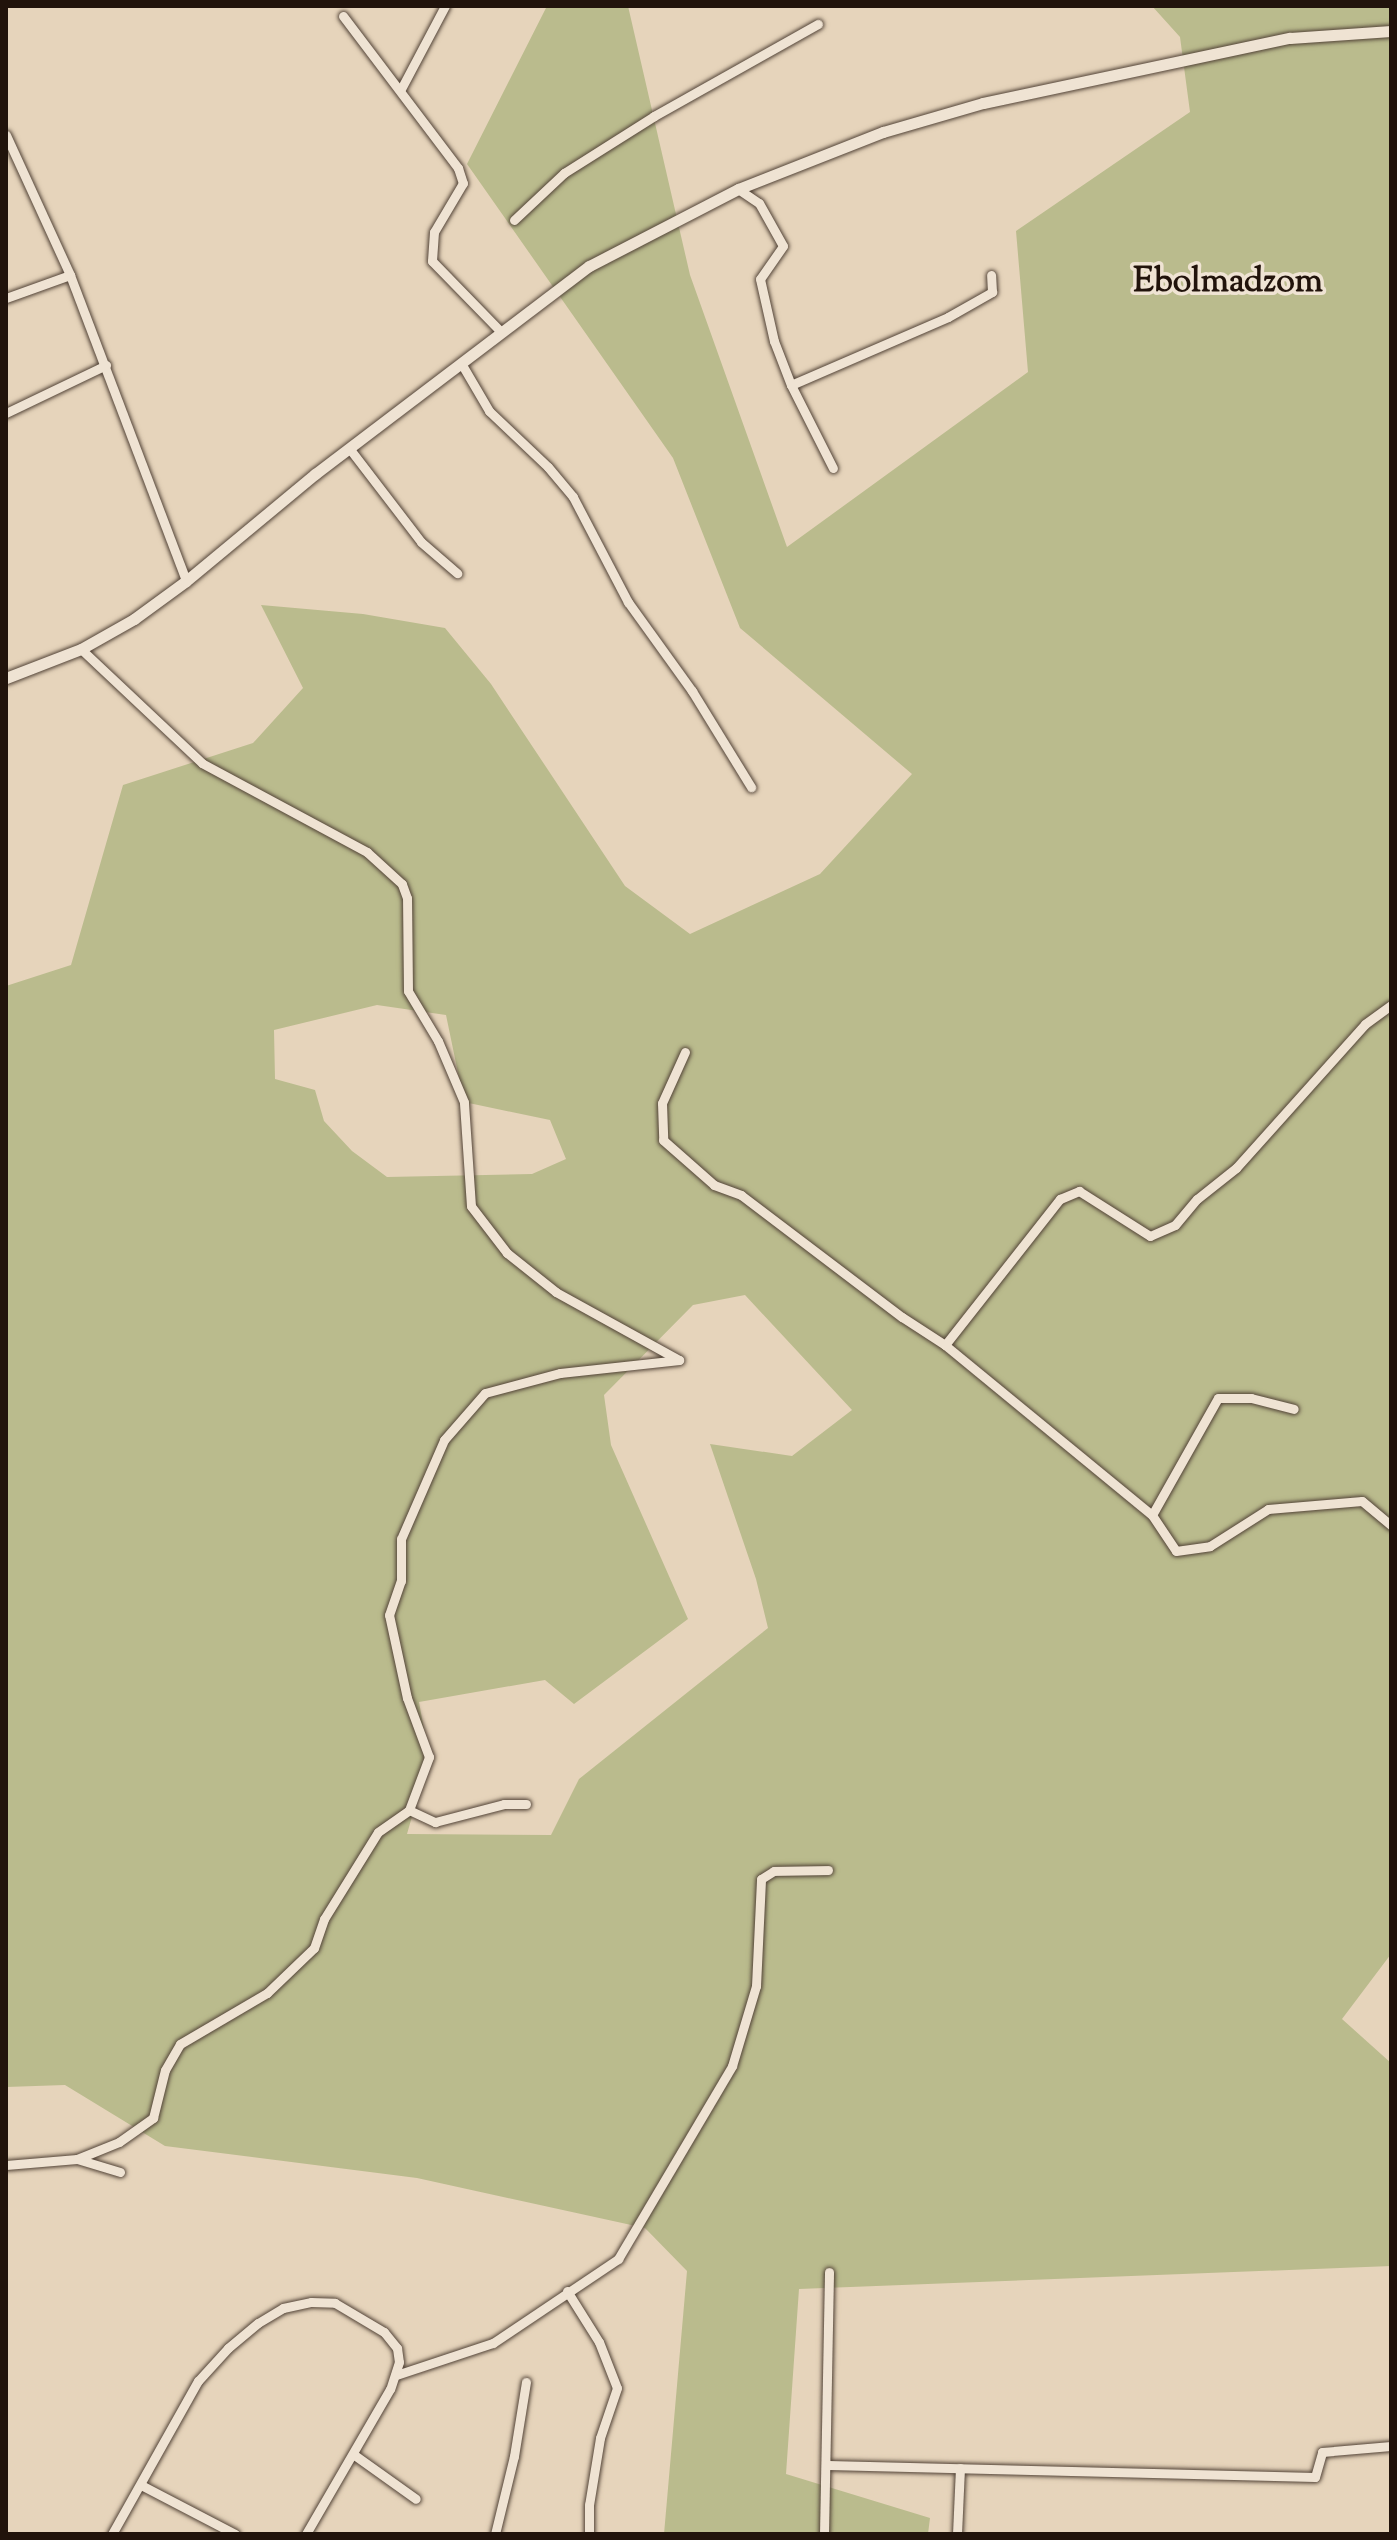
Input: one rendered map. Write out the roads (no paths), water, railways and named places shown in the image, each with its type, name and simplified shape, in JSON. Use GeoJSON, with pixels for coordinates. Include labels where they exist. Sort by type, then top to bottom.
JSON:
{"type":"FeatureCollection","features":[{"type":"Feature","properties":{"kind":"street"},"geometry":{"type":"LineString","coordinates":[[401,89],[445,6]]}},
{"type":"Feature","properties":{"kind":"street"},"geometry":{"type":"LineString","coordinates":[[343,16],[458,168],[463,183],[434,232],[432,261],[501,332]]}},
{"type":"Feature","properties":{"kind":"street"},"geometry":{"type":"LineString","coordinates":[[514,220],[564,173],[654,116],[818,24]]}},
{"type":"Feature","properties":{"kind":"street"},"geometry":{"type":"LineString","coordinates":[[6,678],[81,649],[134,619],[186,581],[349,448],[589,266],[738,189],[883,132],[983,103],[1290,38],[1391,31]]}},
{"type":"Feature","properties":{"kind":"street"},"geometry":{"type":"LineString","coordinates":[[6,135],[70,275],[186,581]]}},
{"type":"Feature","properties":{"kind":"street"},"geometry":{"type":"LineString","coordinates":[[738,189],[759,203],[783,246],[760,279],[774,341],[791,385],[833,468]]}},
{"type":"Feature","properties":{"kind":"street"},"geometry":{"type":"LineString","coordinates":[[6,298],[70,275]]}},
{"type":"Feature","properties":{"kind":"street"},"geometry":{"type":"LineString","coordinates":[[791,385],[948,317],[992,292],[991,275]]}},
{"type":"Feature","properties":{"kind":"street"},"geometry":{"type":"LineString","coordinates":[[461,363],[489,411],[548,467],[573,497],[618,587],[692,691],[751,787]]}},
{"type":"Feature","properties":{"kind":"street"},"geometry":{"type":"LineString","coordinates":[[6,413],[106,365]]}},
{"type":"Feature","properties":{"kind":"street"},"geometry":{"type":"LineString","coordinates":[[349,448],[421,542],[457,573]]}},
{"type":"Feature","properties":{"kind":"street"},"geometry":{"type":"LineString","coordinates":[[6,2165],[77,2159],[119,2142],[153,2118],[165,2070],[180,2044],[267,1993],[314,1948],[324,1919],[378,1832],[409,1810],[429,1757],[407,1698],[389,1615],[401,1581],[401,1539],[444,1440],[485,1393],[560,1373],[679,1360],[556,1292],[507,1253],[471,1206],[464,1102],[438,1041],[408,991],[407,898],[402,884],[367,852],[202,763],[81,649]]}},
{"type":"Feature","properties":{"kind":"street"},"geometry":{"type":"LineString","coordinates":[[945,1345],[1060,1199],[1079,1191],[1150,1236],[1175,1225],[1197,1199],[1236,1168],[1365,1024],[1391,1005]]}},
{"type":"Feature","properties":{"kind":"street"},"geometry":{"type":"LineString","coordinates":[[685,1052],[662,1103],[663,1140],[714,1185],[741,1195],[902,1317],[945,1345],[1152,1515],[1176,1551],[1210,1546],[1268,1509],[1362,1501],[1391,1525]]}},
{"type":"Feature","properties":{"kind":"street"},"geometry":{"type":"LineString","coordinates":[[1152,1515],[1218,1398],[1251,1398],[1294,1409]]}},
{"type":"Feature","properties":{"kind":"street"},"geometry":{"type":"LineString","coordinates":[[409,1810],[435,1822],[504,1804],[526,1804]]}},
{"type":"Feature","properties":{"kind":"street"},"geometry":{"type":"LineString","coordinates":[[396,2375],[493,2343],[618,2259],[732,2066],[756,1986],[761,1879],[774,1871],[828,1870]]}},
{"type":"Feature","properties":{"kind":"street"},"geometry":{"type":"LineString","coordinates":[[77,2159],[120,2172]]}},
{"type":"Feature","properties":{"kind":"street"},"geometry":{"type":"LineString","coordinates":[[824,2534],[828,2465],[829,2272]]}},
{"type":"Feature","properties":{"kind":"street"},"geometry":{"type":"LineString","coordinates":[[567,2291],[599,2342],[617,2388],[600,2438],[589,2534]]}},
{"type":"Feature","properties":{"kind":"street"},"geometry":{"type":"LineString","coordinates":[[112,2534],[198,2381],[228,2348],[258,2323],[283,2308],[311,2302],[335,2303],[366,2319],[397,2348],[396,2375],[306,2534]]}},
{"type":"Feature","properties":{"kind":"street"},"geometry":{"type":"LineString","coordinates":[[495,2534],[514,2456],[526,2382]]}},
{"type":"Feature","properties":{"kind":"street"},"geometry":{"type":"LineString","coordinates":[[828,2465],[1315,2477],[1322,2452],[1391,2446]]}},
{"type":"Feature","properties":{"kind":"street"},"geometry":{"type":"LineString","coordinates":[[353,2454],[416,2499]]}},
{"type":"Feature","properties":{"kind":"street"},"geometry":{"type":"LineString","coordinates":[[957,2534],[960,2468]]}},
{"type":"Feature","properties":{"kind":"street"},"geometry":{"type":"LineString","coordinates":[[141,2485],[235,2534]]}},
{"type":"Feature","properties":{"kind":"district","name":"Ebolmadzom"},"geometry":{"type":"Point","coordinates":[1228,283]}}]}
